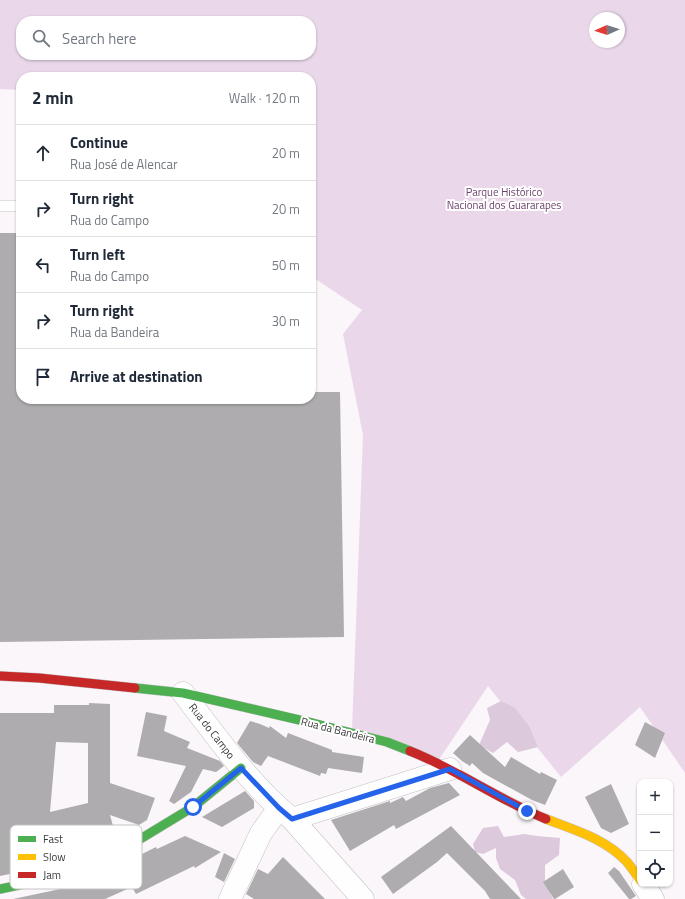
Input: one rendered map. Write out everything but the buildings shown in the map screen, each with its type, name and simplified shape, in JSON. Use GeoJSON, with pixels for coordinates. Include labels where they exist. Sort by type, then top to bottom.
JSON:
{"type":"FeatureCollection","features":[{"type":"Feature","properties":{"kind":"street","name":"Rua da Bandeira"},"geometry":{"type":"LineString","coordinates":[[0,676],[46,679],[183,693],[387,742],[450,769],[527,811],[598,840],[614,850],[628,863],[637,876]]}},
{"type":"Feature","properties":{"kind":"street","name":"Rua do Campo"},"geometry":{"type":"LineString","coordinates":[[183,693],[241,768],[286,813],[363,899]]}},
{"type":"Feature","properties":{"kind":"street"},"geometry":{"type":"LineString","coordinates":[[142,838],[193,807],[241,768]]}},
{"type":"Feature","properties":{"kind":"street"},"geometry":{"type":"LineString","coordinates":[[230,899],[261,833],[286,813],[450,769]]}},
{"type":"Feature","properties":{"kind":"street"},"geometry":{"type":"LineString","coordinates":[[0,889],[10,887]]}},
{"type":"Feature","properties":{"kind":"street"},"geometry":{"type":"LineString","coordinates":[[645,887],[653,899]]}},
{"type":"Feature","properties":{"kind":"lane"},"geometry":{"type":"LineString","coordinates":[[0,206],[16,206]]}},
{"type":"Feature","properties":{"kind":"green space","name":"Parque Histórico Nacional dos Guararapes"},"geometry":{"type":"Polygon","coordinates":[[[0,0],[685,0],[685,773],[640,707],[561,777],[488,686],[438,761],[352,730],[363,435],[343,334],[362,310],[316,279],[316,72],[16,72],[16,90],[0,89],[0,0]]]}},
{"type":"Feature","properties":{"kind":"shaded area"},"geometry":{"type":"Polygon","coordinates":[[[501,701],[515,708],[529,726],[538,747],[518,752],[507,742],[493,753],[479,745],[490,720],[487,708],[501,701]]]}},
{"type":"Feature","properties":{"kind":"shaded area"},"geometry":{"type":"Polygon","coordinates":[[[498,826],[504,837],[524,834],[560,838],[559,855],[545,865],[545,882],[553,899],[526,899],[521,895],[515,880],[500,869],[496,858],[496,848],[483,854],[475,852],[473,844],[483,828],[498,826]]]}},
{"type":"Feature","properties":{"kind":"traffic: fast"},"geometry":{"type":"LineString","coordinates":[[135,688],[183,693],[387,742],[410,751]]}},
{"type":"Feature","properties":{"kind":"traffic: fast"},"geometry":{"type":"LineString","coordinates":[[142,838],[193,807],[241,768]]}},
{"type":"Feature","properties":{"kind":"traffic: fast"},"geometry":{"type":"LineString","coordinates":[[0,889],[10,887]]}},
{"type":"Feature","properties":{"kind":"traffic: slow"},"geometry":{"type":"LineString","coordinates":[[546,819],[579,831],[610,847],[627,862],[637,876]]}},
{"type":"Feature","properties":{"kind":"traffic: jam"},"geometry":{"type":"LineString","coordinates":[[0,676],[39,678],[135,688]]}},
{"type":"Feature","properties":{"kind":"traffic: jam"},"geometry":{"type":"LineString","coordinates":[[410,751],[445,767],[512,803],[546,819]]}},
{"type":"Feature","properties":{"kind":"route"},"geometry":{"type":"LineString","coordinates":[[193,807],[241,768],[279,808],[292,819],[450,769],[527,811]]}}]}
